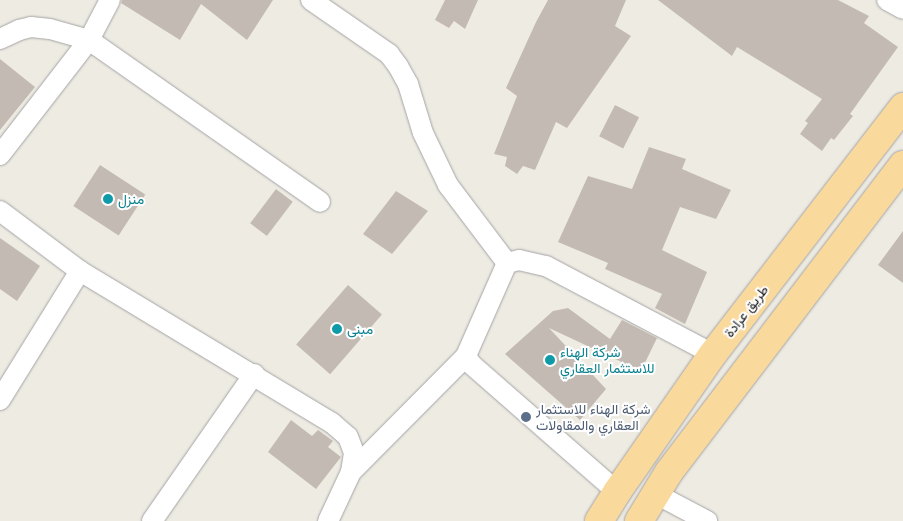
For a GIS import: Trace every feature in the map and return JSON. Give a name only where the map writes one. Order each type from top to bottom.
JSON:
[{"type":"main road","name":"طريق عرادة","points":[[599,521],[713,354],[903,107]]},
{"type":"main road","points":[[639,521],[669,472],[903,165]]},
{"type":"main road","points":[[844,185],[872,206]]},
{"type":"street","points":[[0,155],[89,40],[110,0]]},
{"type":"street","points":[[311,0],[389,54],[398,66],[408,84],[423,133],[448,186],[507,263]]},
{"type":"street","points":[[887,0],[903,9]]},
{"type":"street","points":[[0,39],[19,30],[31,27],[50,29],[89,40],[320,202]]},
{"type":"street","points":[[0,211],[80,271],[254,374],[332,423],[348,437],[354,452],[351,472],[328,521]]},
{"type":"street","points":[[507,263],[519,260],[546,266],[713,354]]},
{"type":"street","points":[[351,472],[466,356],[507,263]]},
{"type":"street","points":[[0,400],[80,271]]},
{"type":"street","points":[[466,356],[471,364],[617,492]]},
{"type":"street","points":[[152,521],[254,374]]},
{"type":"street","points":[[656,494],[707,521]]},
{"type":"building","points":[[122,0],[273,0],[247,40],[201,4],[180,40],[121,3]]},
{"type":"building","points":[[445,0],[478,0],[465,29],[454,21],[449,28],[435,20]]},
{"type":"building","points":[[548,0],[626,0],[615,26],[631,36],[567,128],[556,122],[535,170],[523,166],[517,174],[505,166],[507,157],[494,154],[517,96],[506,88]]},
{"type":"building","points":[[658,0],[838,0],[869,16],[864,23],[898,47],[850,114],[853,116],[834,140],[831,138],[822,151],[800,134],[808,123],[805,121],[822,99],[737,47],[732,56]]},
{"type":"building","points":[[0,59],[35,87],[0,130]]},
{"type":"building","points":[[615,105],[639,117],[623,148],[599,136]]},
{"type":"building","points":[[649,147],[686,159],[682,169],[731,190],[716,219],[680,207],[662,250],[707,272],[685,324],[655,308],[662,294],[605,269],[608,263],[558,242],[588,176],[632,189]]},
{"type":"building","name":"منزل","points":[[100,165],[145,194],[119,236],[73,206]]},
{"type":"building","points":[[276,189],[293,202],[267,236],[250,223]]},
{"type":"building","points":[[396,191],[428,211],[392,254],[363,234]]},
{"type":"building","points":[[903,231],[903,283],[878,265]]},
{"type":"building","points":[[0,238],[40,266],[17,301],[0,289]]},
{"type":"building","name":"مبنى","points":[[348,285],[382,315],[330,374],[296,345]]},
{"type":"building","name":"شركة الهناء للاستثمار العقاري","points":[[568,308],[610,339],[622,320],[657,338],[641,371],[549,328],[606,389],[580,420],[505,354],[553,311]]},
{"type":"building","points":[[291,420],[312,436],[318,430],[333,441],[328,447],[341,457],[316,489],[268,452]]},
{"type":"place","name":"منزل","points":[[108,199]]},
{"type":"place","name":"مبنى","points":[[337,329]]},
{"type":"place","name":"شركة الهناء للاستثمار العقاري","points":[[550,360]]},
{"type":"place","name":"شركة الهناء للاستثمار العقاري والمقاولات","points":[[526,417]]}]
